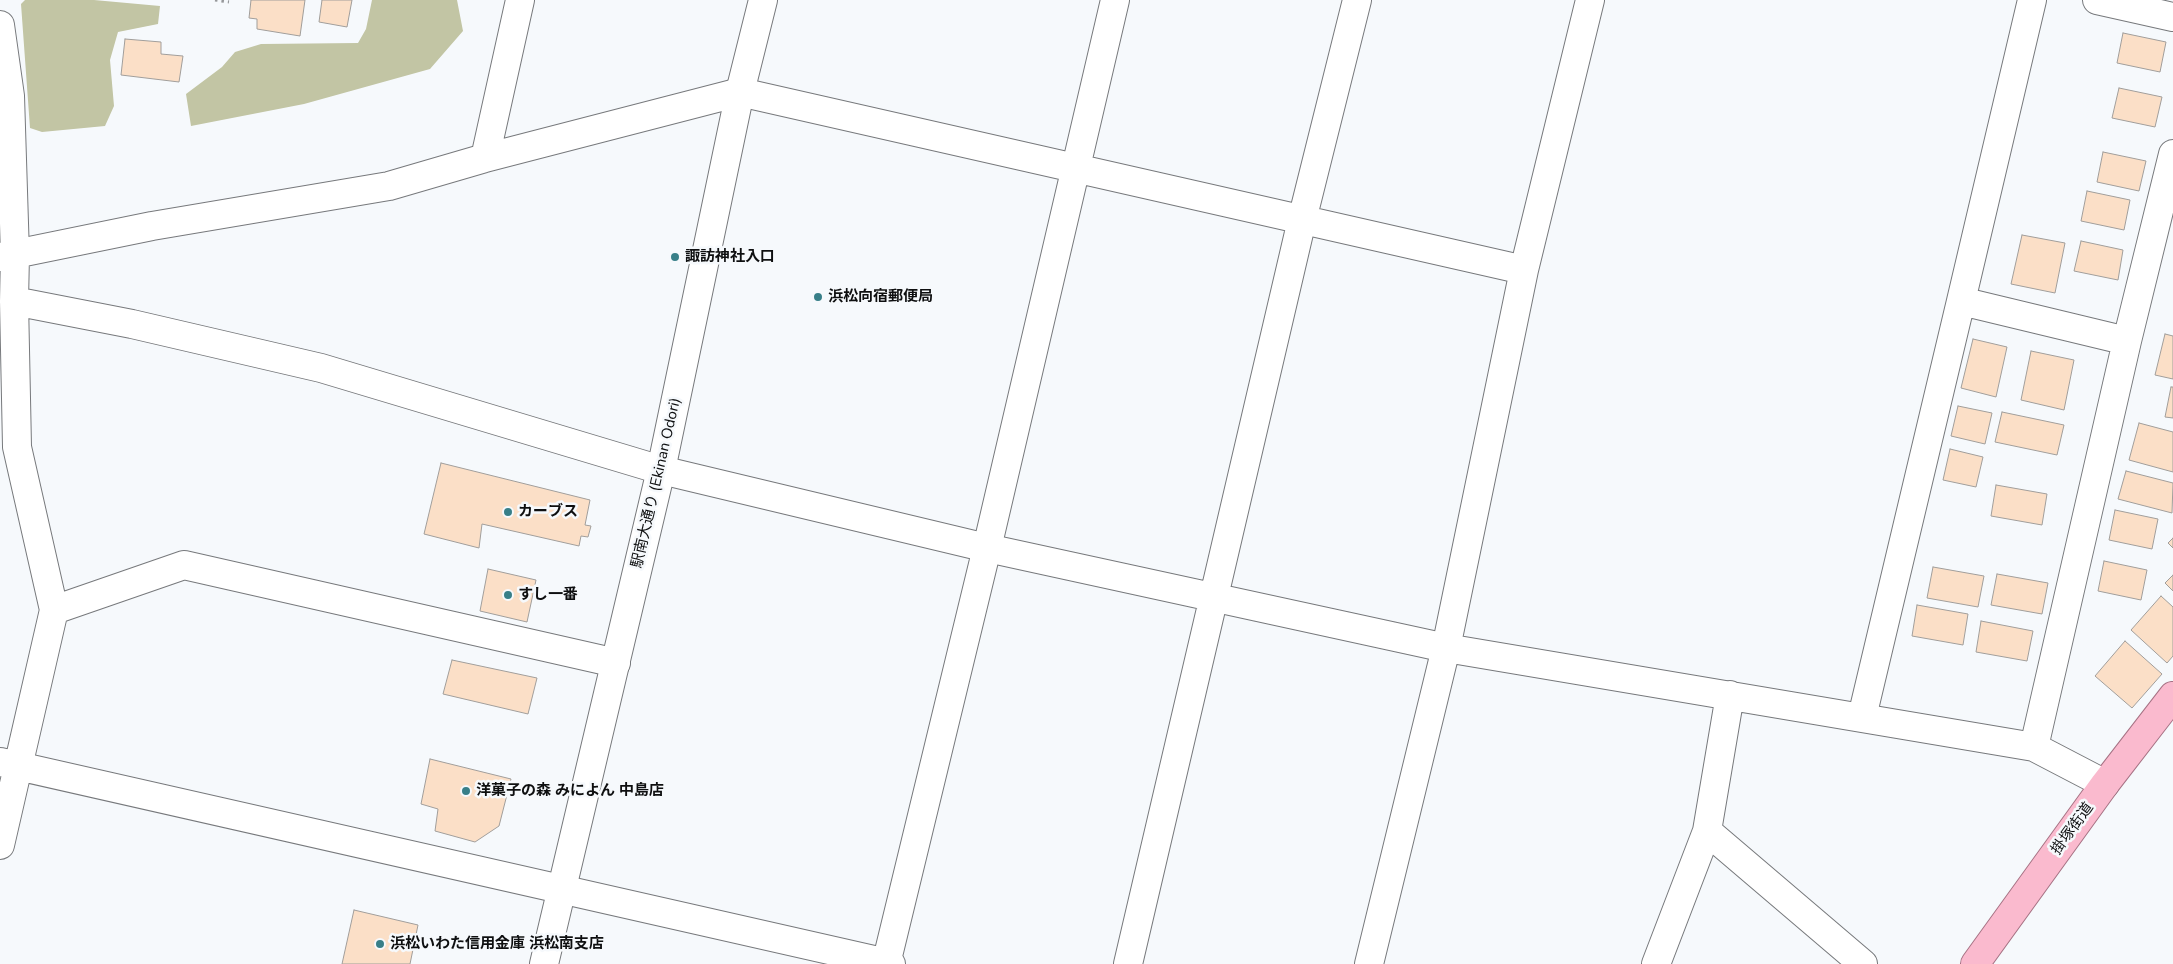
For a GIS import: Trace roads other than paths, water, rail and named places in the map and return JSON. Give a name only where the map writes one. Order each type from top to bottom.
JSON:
[{"type":"highway","name":"掛塚街道","points":[[1974,964],[2105,784],[2173,696]]},
{"type":"street","points":[[485,158],[520,0]]},
{"type":"street","name":"駅南大通り (Ekinan Odori)","points":[[544,964],[661,470],[740,92],[763,0]]},
{"type":"street","points":[[10,764],[888,964],[1115,0]]},
{"type":"street","points":[[1128,964],[1302,220],[1357,0]]},
{"type":"street","points":[[1369,964],[1446,648],[1524,270],[1590,0]]},
{"type":"street","points":[[1862,717],[2032,0]]},
{"type":"street","points":[[2097,0],[2173,17]]},
{"type":"street","points":[[0,25],[10,96],[7,256],[14,301],[17,447],[54,610],[10,764],[0,846]]},
{"type":"street","points":[[7,256],[152,226],[389,186],[485,158],[740,92],[1524,270]]},
{"type":"street","points":[[2034,747],[2127,341],[2173,154]]},
{"type":"street","points":[[14,301],[132,324],[321,368],[661,470],[987,548],[1215,596],[1446,648],[2034,747],[2105,784]]},
{"type":"street","points":[[1961,301],[2127,341]]},
{"type":"street","points":[[54,610],[184,565],[616,664]]},
{"type":"street","points":[[1656,964],[1707,831],[1730,695]]},
{"type":"street","points":[[1707,831],[1863,964]]},
{"type":"place","name":"諏訪神社入口","points":[[675,257]]},
{"type":"place","name":"浜松向宿郵便局","points":[[818,297]]},
{"type":"place","name":"カーブス","points":[[508,512]]},
{"type":"place","name":"すし一番","points":[[508,595]]},
{"type":"place","name":"洋菓子の森 みによん 中島店","points":[[466,791]]},
{"type":"place","name":"浜松いわた信用金庫 浜松南支店","points":[[380,944]]}]
